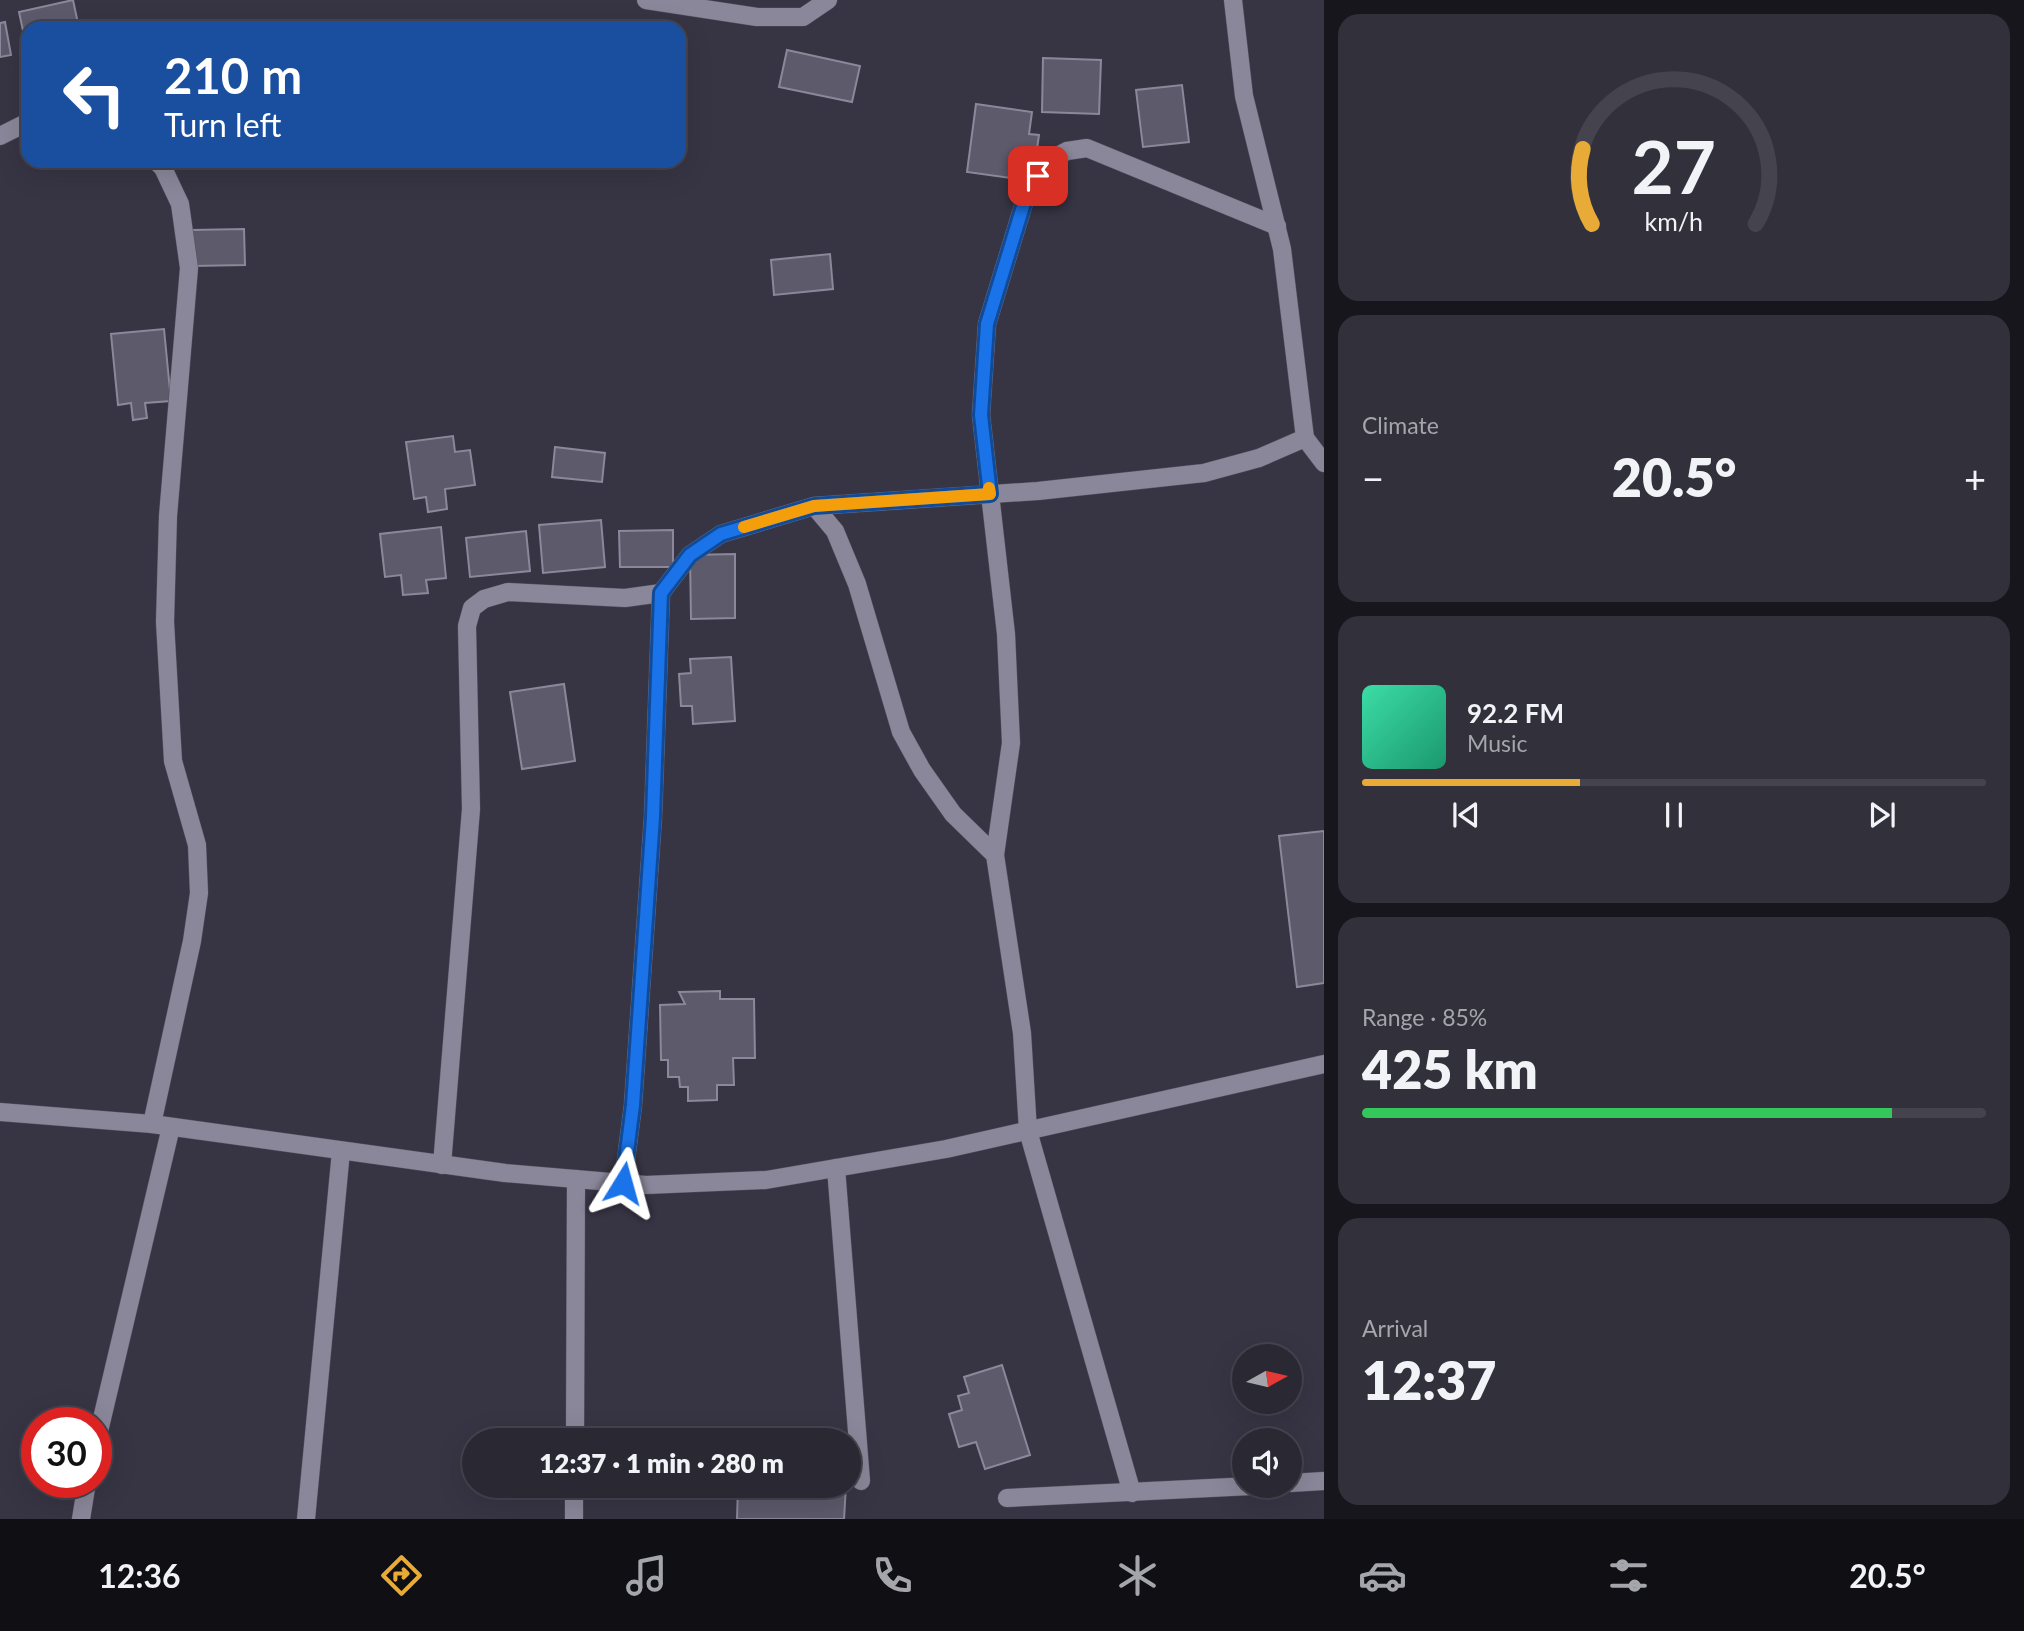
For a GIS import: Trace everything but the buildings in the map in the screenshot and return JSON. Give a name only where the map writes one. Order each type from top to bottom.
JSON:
[{"type":"street","points":[[646,0],[757,17],[803,16],[828,0]]},
{"type":"street","points":[[1233,0],[1244,96],[1277,226],[1292,313],[1305,438],[1324,463]]},
{"type":"street","points":[[0,136],[21,126]]},
{"type":"street","points":[[1132,1493],[1028,1131],[1022,1033],[995,855],[1011,743],[1006,634],[981,415],[987,324],[1028,190],[1048,162],[1066,151],[1087,148],[1277,226]]},
{"type":"street","points":[[152,1124],[192,940],[199,893],[197,845],[173,761],[165,622],[168,516],[189,268],[180,204],[163,168]]},
{"type":"street","points":[[623,1183],[633,1105],[653,817],[661,593],[690,555],[721,534],[814,506],[990,494],[1204,473],[1259,458],[1305,438]]},
{"type":"street","points":[[814,506],[835,531],[857,584],[901,732],[922,770],[953,814],[995,855]]},
{"type":"street","points":[[442,1165],[471,809],[467,626],[472,608],[484,599],[508,593],[625,598],[661,593]]},
{"type":"street","points":[[0,1112],[152,1124],[442,1165],[646,1185],[766,1180],[836,1168],[1028,1131],[1324,1064]]},
{"type":"street","points":[[105,1407],[171,1127]]},
{"type":"street","points":[[306,1519],[341,1151]]},
{"type":"street","points":[[836,1168],[857,1428]]},
{"type":"street","points":[[575,1428],[576,1179]]},
{"type":"street","points":[[1302,1482],[1324,1481]]},
{"type":"street","points":[[1007,1497],[1232,1487]]},
{"type":"street","points":[[81,1519],[84,1498]]},
{"type":"street","points":[[574,1498],[574,1519]]},
{"type":"slow traffic","points":[[744,527],[814,506],[898,503],[990,494],[989,488]]},
{"type":"route","points":[[623,1183],[633,1105],[653,817],[661,593],[690,555],[721,534],[814,506],[898,503],[990,494],[981,415],[987,324],[1028,190],[1038,176]]}]
